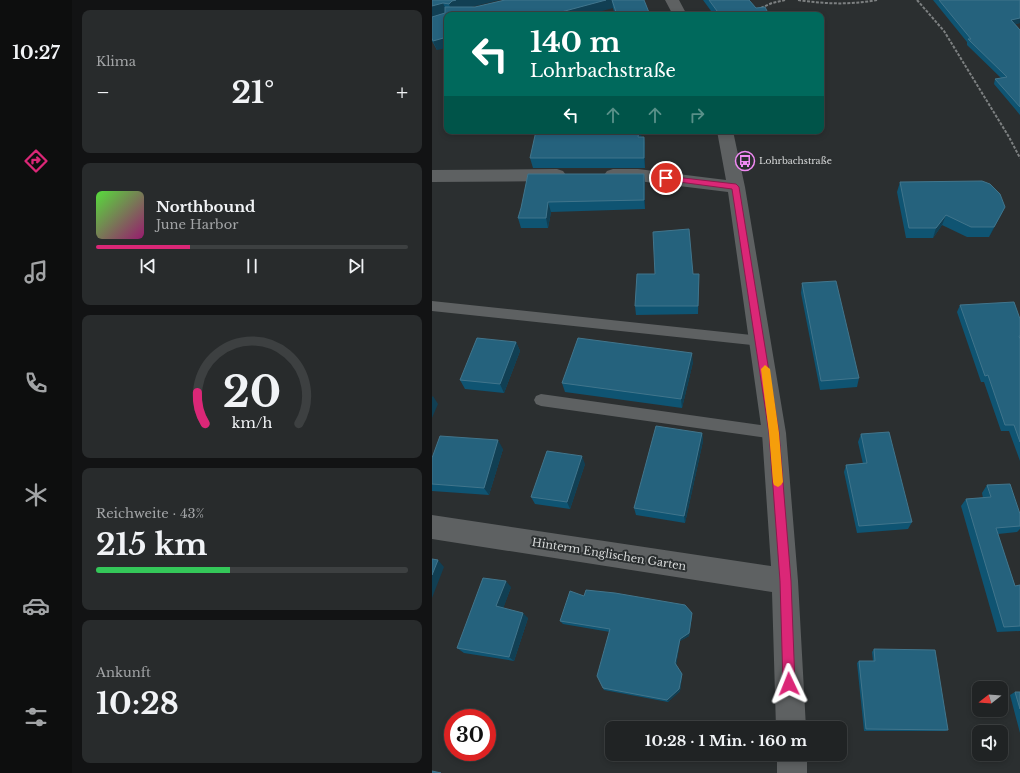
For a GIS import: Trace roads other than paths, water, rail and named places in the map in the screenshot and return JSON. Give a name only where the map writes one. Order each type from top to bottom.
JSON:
[{"type":"street","points":[[672,0],[680,10]]},
{"type":"street","points":[[726,134],[736,187],[774,433],[786,581],[791,721]]},
{"type":"street","points":[[432,176],[574,175]]},
{"type":"street","points":[[598,175],[638,175],[736,187]]},
{"type":"street","name":"Hinterm Englischen Garten","points":[[432,527],[786,581]]},
{"type":"street","points":[[792,761],[792,773]]},
{"type":"lane","points":[[432,306],[760,341]]},
{"type":"lane","points":[[541,400],[774,433]]},
{"type":"place","name":"Lohrbachstraße","points":[[745,161]]}]
